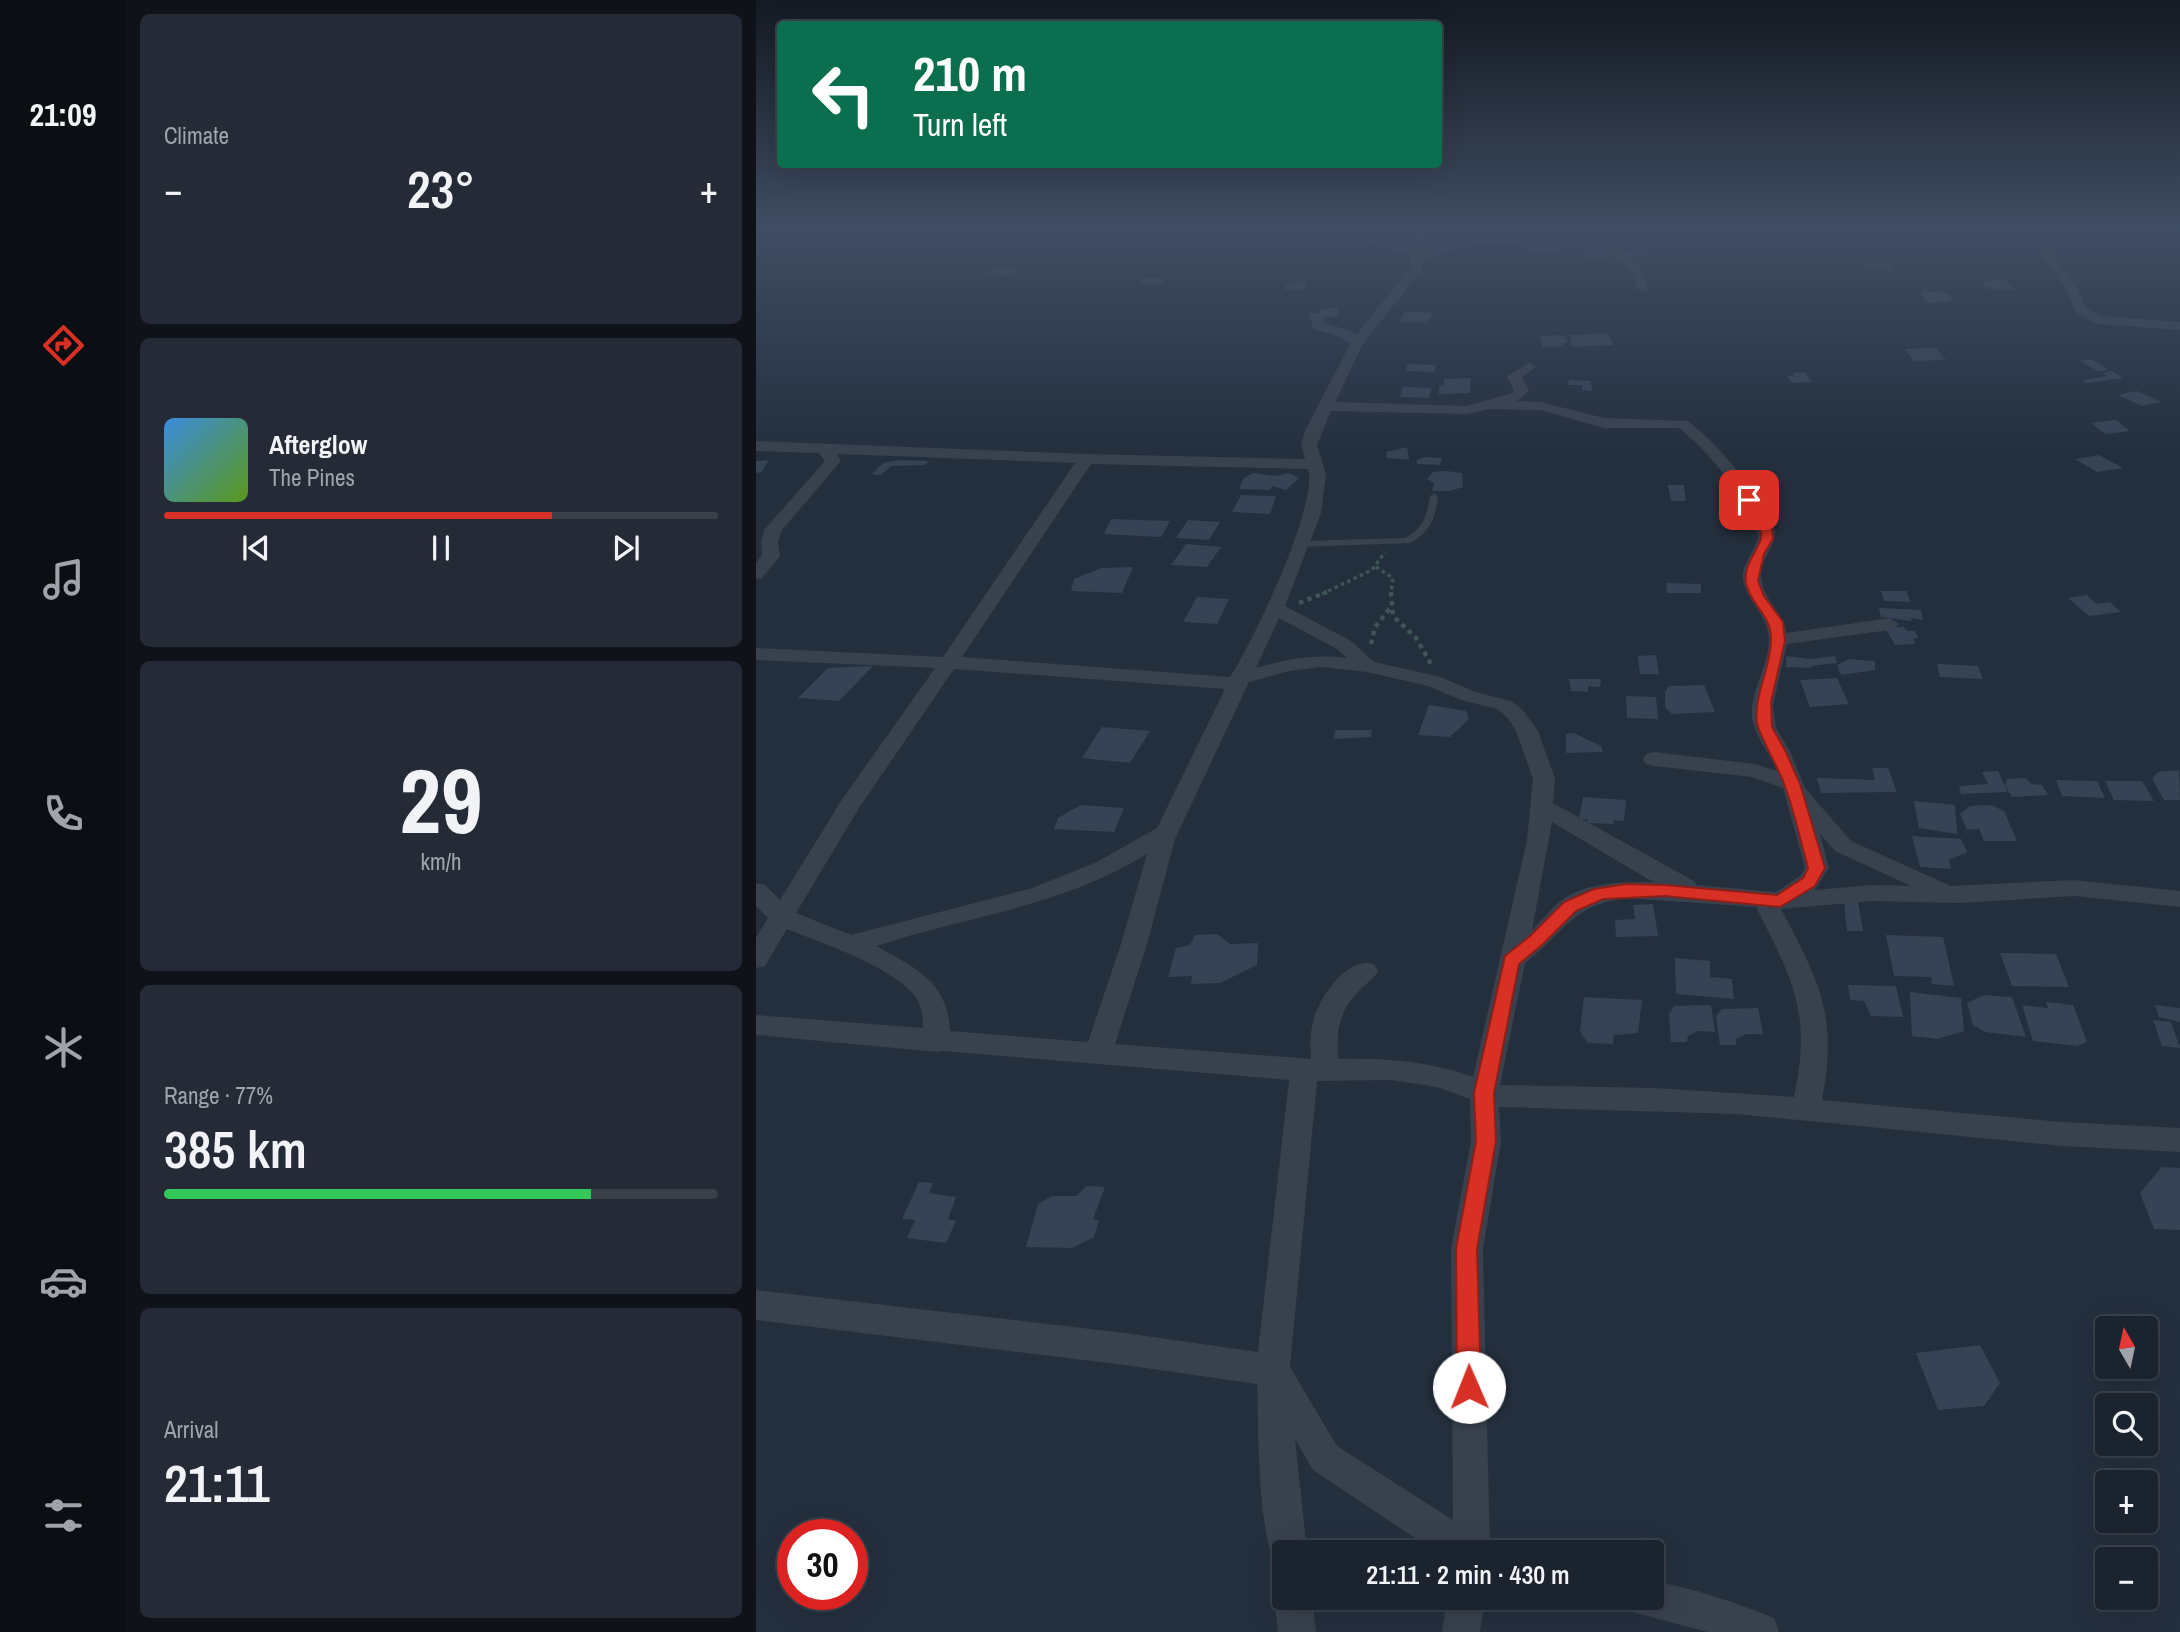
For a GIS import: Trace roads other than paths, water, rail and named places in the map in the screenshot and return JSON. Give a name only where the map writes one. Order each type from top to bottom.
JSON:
[{"type":"street","points":[[1098,1054],[1167,832],[1239,681],[1279,610],[1317,491],[1318,474],[1309,445],[1325,406],[1357,344],[1392,301]]},
{"type":"street","points":[[2078,301],[2086,315],[2106,321],[2180,326]]},
{"type":"street","points":[[1315,316],[1319,326],[1346,334],[1357,344]]},
{"type":"street","points":[[1492,405],[1522,391],[1514,376],[1529,367]]},
{"type":"street","points":[[1325,406],[1455,411],[1492,405],[1539,406],[1604,424],[1674,422],[1692,430],[1749,500],[1766,529],[1767,539],[1758,554],[1752,581],[1758,597],[1776,622],[1778,639],[1763,702],[1765,727],[1793,786],[1817,868],[1809,882],[1772,901]]},
{"type":"street","points":[[756,446],[1086,459],[1315,464]]},
{"type":"street","points":[[756,574],[771,556],[770,538],[778,524],[826,475],[833,461],[822,448]]},
{"type":"street","points":[[756,959],[849,806],[1048,521],[1065,488],[1086,459]]},
{"type":"street","points":[[1279,610],[1344,645],[1365,665]]},
{"type":"street","points":[[1778,639],[1889,624]]},
{"type":"street","points":[[756,654],[949,662],[1239,681],[1308,662],[1365,665],[1448,686],[1468,696],[1504,705],[1516,714],[1527,731],[1544,779],[1539,841],[1484,1093],[1486,1141],[1466,1249],[1471,1540]]},
{"type":"street","points":[[1654,758],[1755,771],[1793,786],[1843,846],[1916,877],[1946,895]]},
{"type":"street","points":[[1542,806],[1656,873],[1706,896]]},
{"type":"street","points":[[849,945],[1067,885],[1167,832]]},
{"type":"street","points":[[1511,961],[1536,941],[1570,906],[1600,893],[1626,890],[1772,901],[1872,892],[1946,895],[2074,888],[2178,899]]},
{"type":"street","points":[[756,891],[782,917],[849,945],[902,972],[927,992],[936,1015],[937,1042]]},
{"type":"street","points":[[1772,901],[1812,1004],[1816,1034],[1815,1058],[1806,1109]]},
{"type":"street","points":[[1286,1540],[1273,1370],[1314,1070],[1325,1019],[1335,998],[1365,971]]},
{"type":"street","points":[[756,1025],[937,1042],[1314,1070],[1391,1069],[1427,1074],[1484,1093],[1535,1100],[1655,1099],[1806,1109],[2062,1134],[2180,1140]]},
{"type":"street","points":[[756,1304],[1273,1370]]},
{"type":"street","points":[[1273,1370],[1325,1458],[1452,1540]]},
{"type":"street","points":[[1664,1602],[1689,1606],[1760,1632]]},
{"type":"street","points":[[1294,1610],[1297,1632]]},
{"type":"street","points":[[1461,1632],[1464,1610]]},
{"type":"lane","points":[[1300,544],[1407,541],[1422,534],[1434,496]]}]
